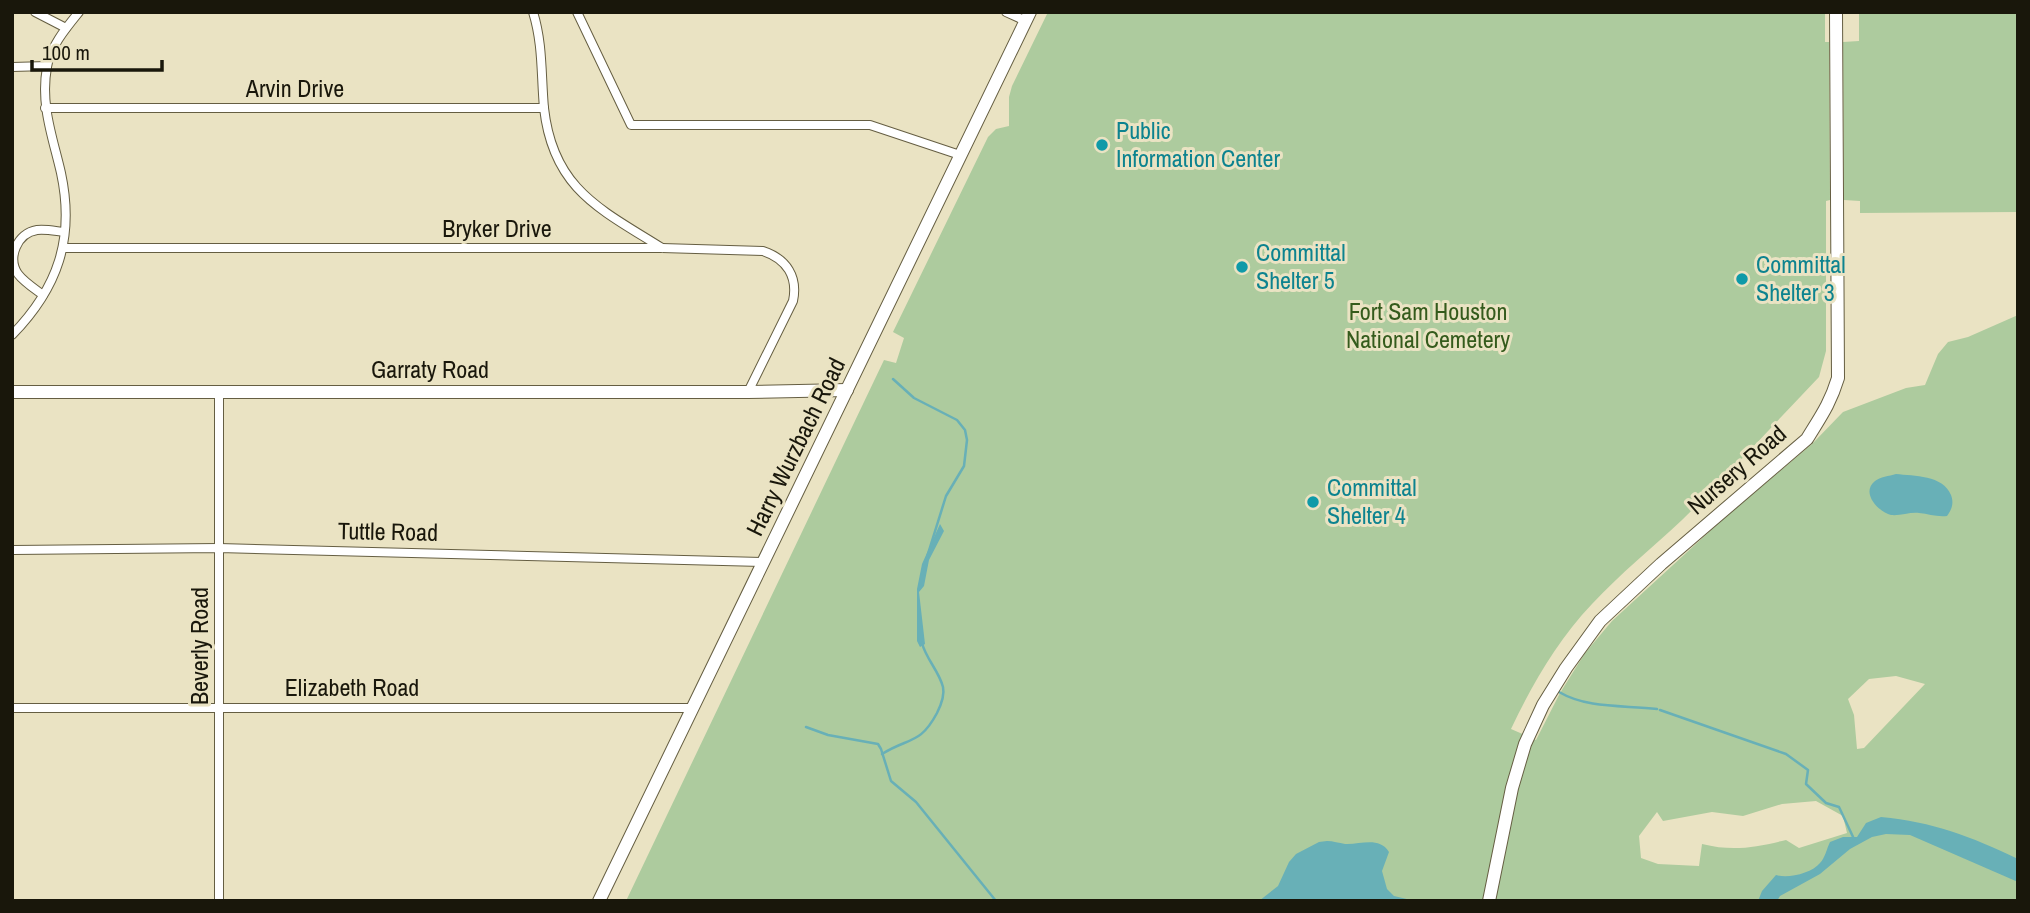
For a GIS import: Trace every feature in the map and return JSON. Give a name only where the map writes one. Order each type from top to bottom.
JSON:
[{"type":"street","points":[[35,12],[66,28]]},
{"type":"street","points":[[12,335],[43,296],[58,270],[63,248],[64,195],[45,108],[47,66],[55,46],[79,12]]},
{"type":"street","points":[[533,12],[538,27],[543,66],[544,108],[553,152],[569,181],[588,200],[662,248]]},
{"type":"street","points":[[577,12],[631,125],[870,125],[960,155]]},
{"type":"street","points":[[1006,12],[1028,16]]},
{"type":"street","name":"Nursery Road","points":[[1489,901],[1512,788],[1525,744],[1566,668],[1600,621],[1661,564],[1807,439],[1820,422],[1830,400],[1838,378],[1836,12]]},
{"type":"street","name":"Harry Wurzbach Road","points":[[599,901],[1028,16]]},
{"type":"street","points":[[12,67],[47,66]]},
{"type":"street","name":"Arvin Drive","points":[[45,108],[544,108]]},
{"type":"street","points":[[43,296],[17,272],[13,256],[23,238],[32,232],[65,232]]},
{"type":"street","name":"Bryker Drive","points":[[63,248],[662,248],[763,251],[775,255],[787,265],[796,291],[748,392]]},
{"type":"street","name":"Garraty Road","points":[[12,392],[162,394],[219,391],[847,390]]},
{"type":"street","name":"Beverly Road","points":[[219,391],[219,901]]},
{"type":"street","name":"Tuttle Road","points":[[12,550],[219,548],[762,562]]},
{"type":"street","name":"Elizabeth Road","points":[[12,708],[692,708]]},
{"type":"green space","name":"Fort Sam Houston National Cemetery","points":[[1048,12],[1825,12],[1825,42],[1829,42],[1830,200],[1826,201],[1826,351],[1819,377],[1699,503],[1579,618],[1547,663],[1511,729],[1536,740],[1560,693],[1585,653],[1612,621],[1722,520],[1812,444],[1843,412],[1906,388],[1925,385],[1938,354],[1948,342],[1968,337],[2018,315],[2018,901],[626,901],[884,360],[896,363],[904,338],[893,332],[988,137],[996,129],[1009,126],[1009,97]],"holes":[[[1896,676],[1925,684],[1864,748],[1857,749],[1854,715],[1848,699],[1869,679]],[[1816,801],[1843,816],[1847,833],[1799,848],[1786,840],[1745,848],[1702,844],[1699,866],[1658,864],[1641,858],[1639,836],[1657,812],[1663,821],[1712,812],[1743,816],[1782,804]]]},
{"type":"green space","points":[[1859,12],[2018,12],[2018,212],[1860,213],[1860,201],[1844,200],[1843,42],[1859,41]]},
{"type":"water","points":[[1896,474],[1935,480],[1947,488],[1952,498],[1952,506],[1947,516],[1916,513],[1891,515],[1881,510],[1870,496],[1871,486],[1879,478]]},
{"type":"water","points":[[940,524],[944,531],[929,560],[924,586],[919,592],[925,644],[920,647],[917,641],[917,589],[922,564]]},
{"type":"water","points":[[1881,817],[1918,822],[1951,831],[2018,859],[2018,882],[1910,835],[1886,834],[1872,837],[1850,849],[1820,874],[1780,896],[1777,901],[1758,901],[1762,891],[1776,875],[1793,876],[1811,870],[1822,861],[1830,842],[1843,837],[1857,837],[1866,823]]},
{"type":"water","points":[[1319,842],[1345,844],[1369,842],[1385,847],[1389,852],[1382,871],[1387,889],[1394,896],[1415,901],[1259,901],[1278,886],[1289,862],[1296,854]]},
{"type":"waterway","points":[[893,379],[914,398],[957,420],[965,430],[967,440],[964,466],[946,496],[927,557]]},
{"type":"waterway","points":[[882,754],[925,731],[941,704],[943,687],[922,643]]},
{"type":"waterway","points":[[1559,692],[1594,704],[1657,709]]},
{"type":"waterway","points":[[1660,710],[1786,754],[1808,770],[1806,784],[1826,803],[1839,807],[1854,839]]},
{"type":"waterway","points":[[806,727],[828,735],[878,744],[891,781],[916,802],[996,901]]},
{"type":"place","name":"Public Information Center","points":[[1102,145]]},
{"type":"place","name":"Committal Shelter 5","points":[[1242,267]]},
{"type":"place","name":"Committal Shelter 3","points":[[1742,279]]},
{"type":"place","name":"Committal Shelter 4","points":[[1313,502]]}]
